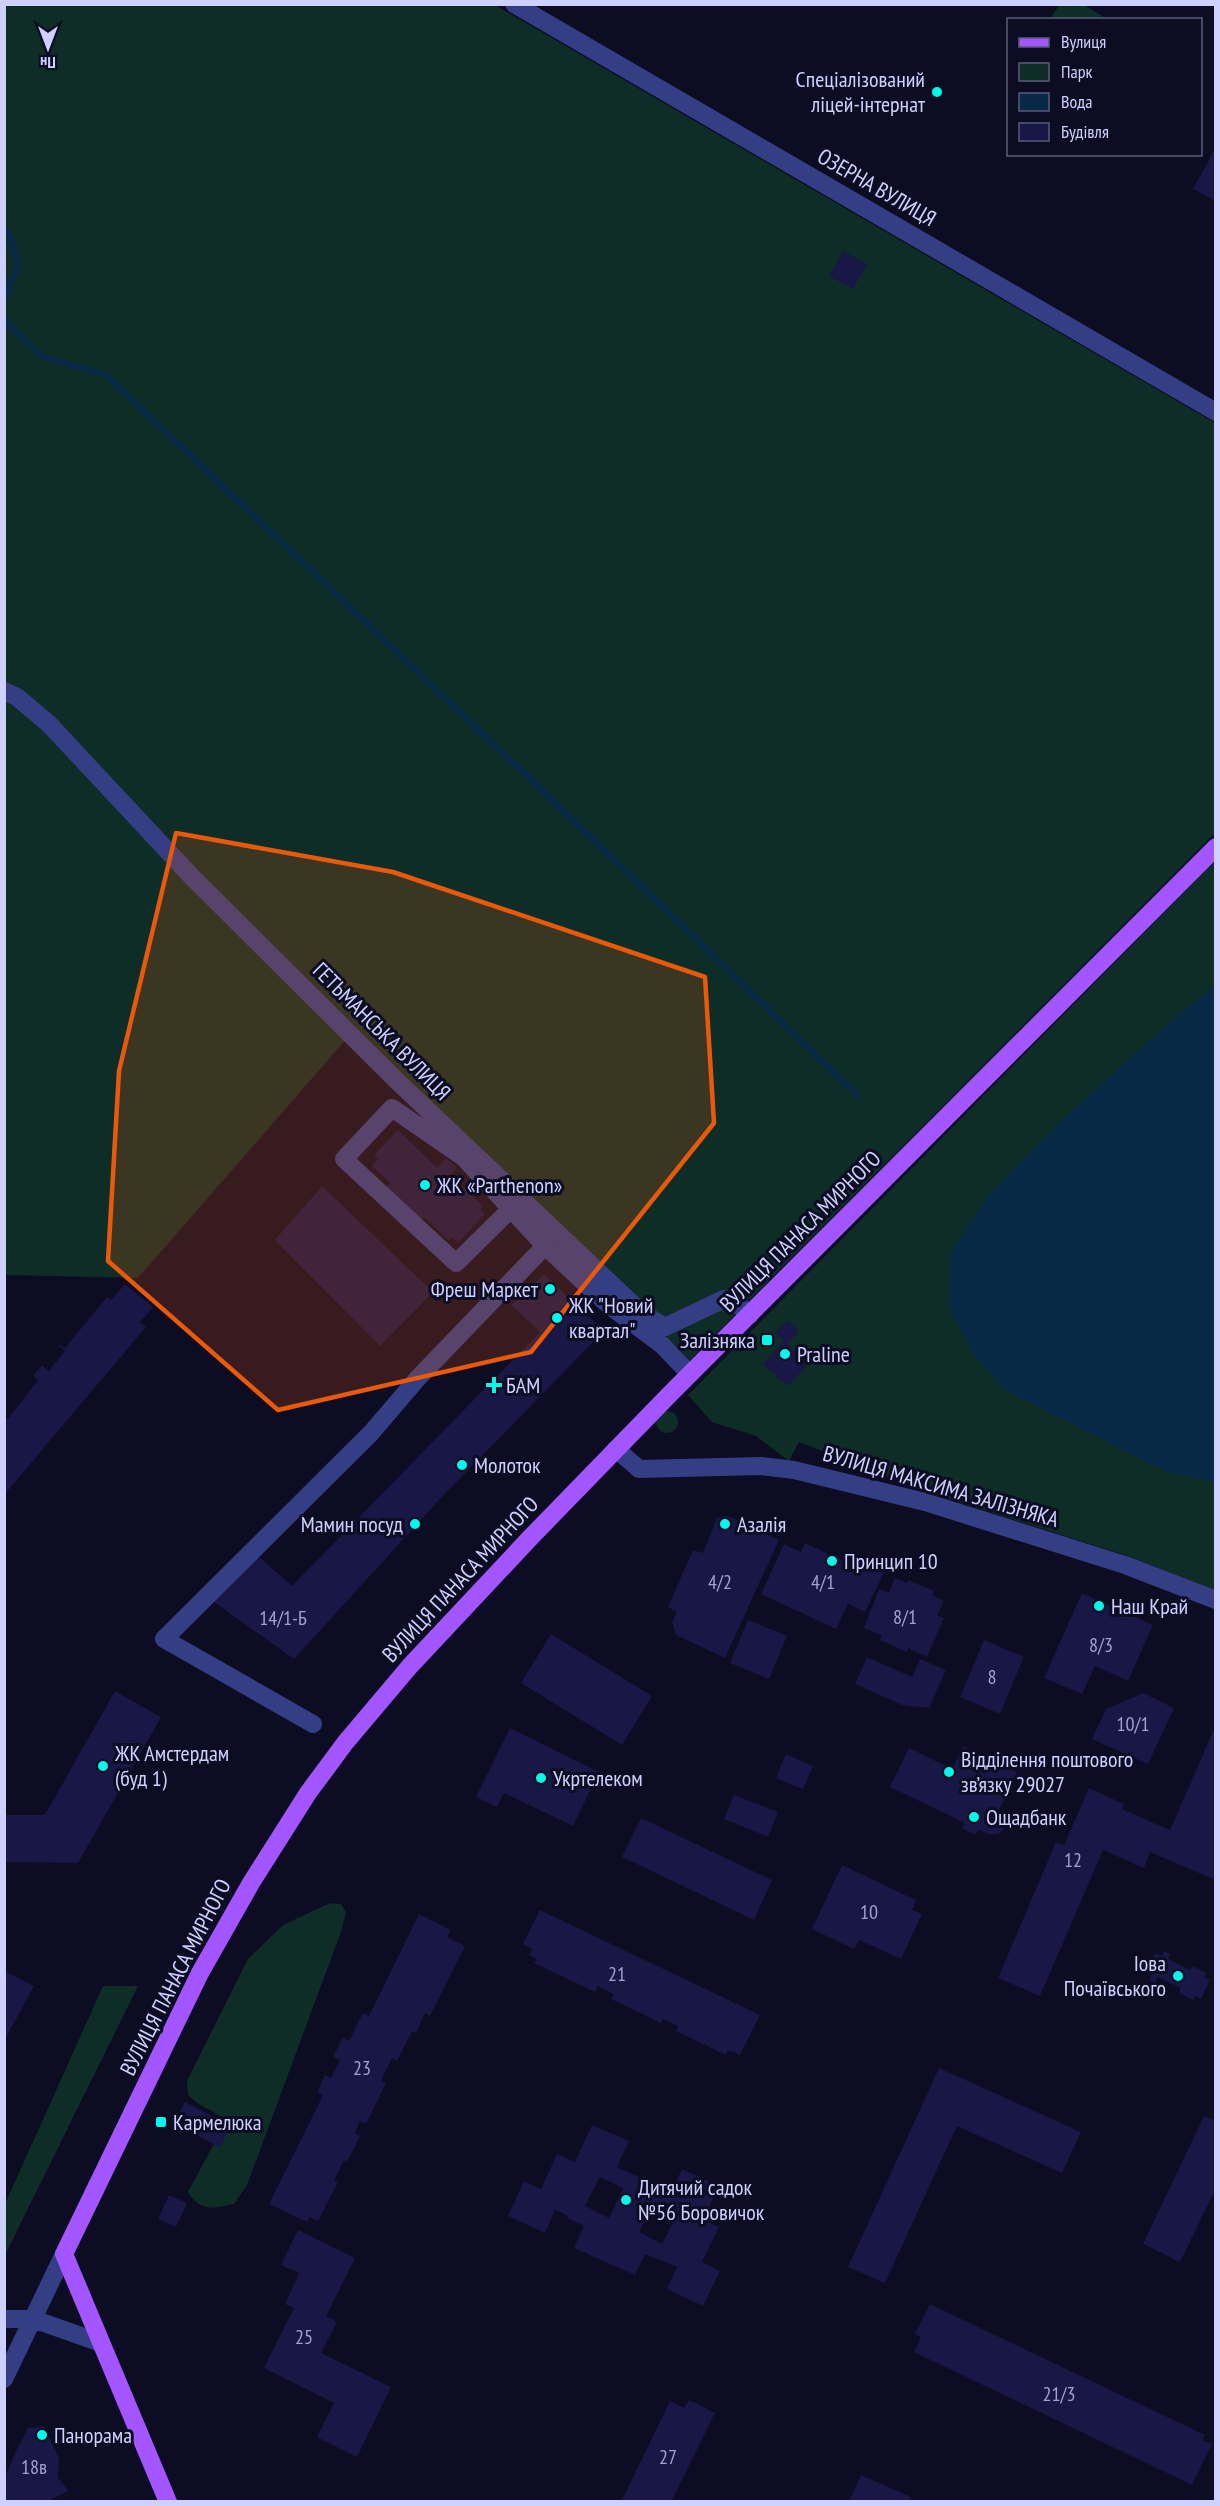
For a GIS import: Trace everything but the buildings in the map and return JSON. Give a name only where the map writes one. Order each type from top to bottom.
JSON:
[{"type":"main road","name":"ВУЛИЦЯ ПАНАСА МИРНОГО","points":[[64,2254],[214,1947],[272,1847],[345,1743],[410,1666],[616,1449],[1215,847]]},
{"type":"main road","points":[[64,2254],[168,2502]]},
{"type":"street","name":"ОЗЕРНА ВУЛИЦЯ","points":[[514,4],[1215,412]]},
{"type":"street","name":"ГЕТЬМАНСЬКА ВУЛИЦЯ","points":[[4,691],[17,697],[49,724],[192,876],[397,1081],[642,1313],[665,1327],[724,1299],[734,1301],[750,1315]]},
{"type":"street","points":[[510,1210],[456,1263],[344,1159],[392,1108],[463,1157],[545,1246],[606,1303],[662,1345],[690,1374]]},
{"type":"street","points":[[313,1724],[164,1639],[371,1432],[418,1378],[545,1246]]},
{"type":"street","name":"ВУЛИЦЯ МАКСИМА ЗАЛІЗНЯКА","points":[[616,1449],[639,1469],[761,1466],[794,1470],[925,1502],[1125,1565],[1215,1600]]},
{"type":"street","points":[[4,2379],[64,2254]]},
{"type":"street","points":[[4,2319],[33,2319],[101,2343]]},
{"type":"highlighted area","points":[[176,833],[393,872],[705,977],[714,1123],[531,1352],[278,1410],[108,1261],[119,1071]]},
{"type":"green space","points":[[1060,4],[1084,5],[1105,18],[1051,18]]},
{"type":"green space","points":[[4,5],[495,5],[1215,423],[1215,833],[690,1360],[356,1028],[138,1278],[5,1275]]},
{"type":"green space","points":[[1215,861],[1215,1590],[1128,1556],[927,1492],[799,1442],[789,1461],[756,1436],[712,1422],[688,1395]]},
{"type":"green space","points":[[667,1411],[675,1414],[678,1422],[675,1430],[667,1433],[659,1430],[656,1422],[659,1414]]},
{"type":"green space","points":[[330,1903],[341,1904],[346,1912],[341,1932],[247,2185],[234,2204],[203,2206],[188,2192],[224,2125],[222,2117],[197,2103],[188,2095],[187,2081],[248,1959],[283,1925]]},
{"type":"green space","points":[[103,1986],[138,1986],[5,2255],[5,2204]]},
{"type":"water","points":[[1215,986],[1215,1482],[1164,1471],[1005,1390],[974,1355],[949,1307],[950,1254],[988,1196],[1063,1119],[1178,1015]]},
{"type":"waterway","points":[[4,231],[9,233],[18,266],[4,300]]},
{"type":"waterway","points":[[4,319],[41,356],[106,375],[542,790],[858,1096]]},
{"type":"place","name":"Спеціалізований ліцей-інтернат","points":[[937,92]]},
{"type":"place","name":"ЖК «Parthenon»","points":[[425,1185]]},
{"type":"place","name":"Фреш Маркет","points":[[550,1289]]},
{"type":"place","name":"ЖК \"Новий квартал\"","points":[[557,1318]]},
{"type":"place","name":"Залізняка","points":[[767,1340]]},
{"type":"place","name":"Praline","points":[[785,1354]]},
{"type":"place","name":"БАМ","points":[[494,1385]]},
{"type":"place","name":"Молоток","points":[[462,1465]]},
{"type":"place","name":"Мамин посуд","points":[[415,1524]]},
{"type":"place","name":"Азалія","points":[[725,1524]]},
{"type":"place","name":"Принцип 10","points":[[832,1561]]},
{"type":"place","name":"Наш Край","points":[[1099,1606]]},
{"type":"place","name":"ЖК Амстердам (буд 1)","points":[[103,1766]]},
{"type":"place","name":"Відділення поштового зв’язку 29027","points":[[949,1772]]},
{"type":"place","name":"Укртелеком","points":[[541,1778]]},
{"type":"place","name":"Ощадбанк","points":[[974,1817]]},
{"type":"place","name":"Іова Почаївського","points":[[1178,1976]]},
{"type":"place","name":"Кармелюка","points":[[161,2122]]},
{"type":"place","name":"Дитячий садок №56 Боровичок","points":[[626,2200]]},
{"type":"place","name":"Панорама","points":[[42,2435]]}]
